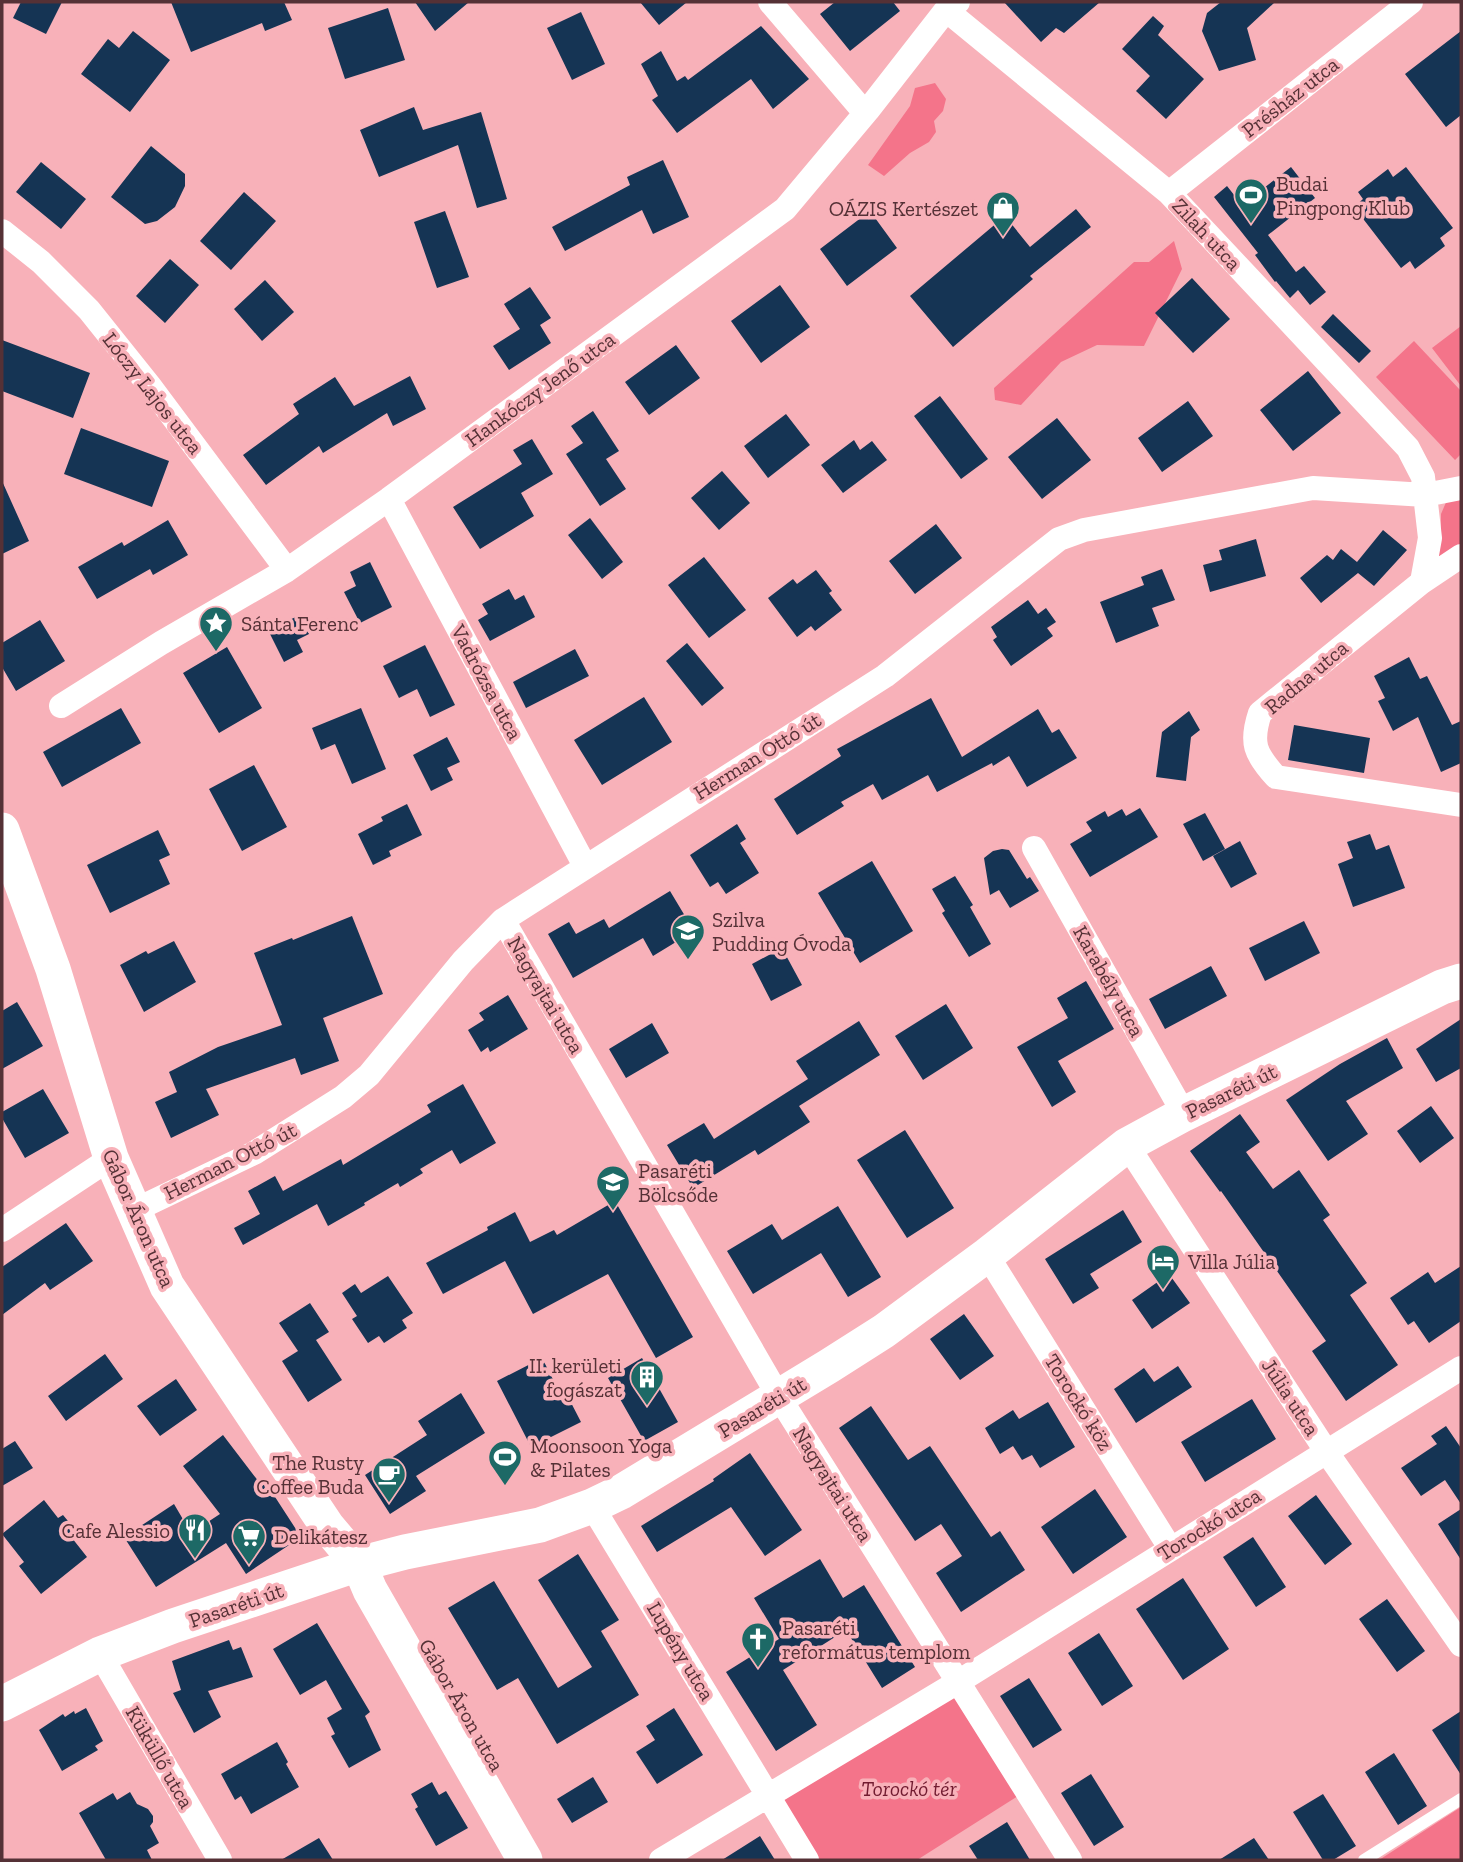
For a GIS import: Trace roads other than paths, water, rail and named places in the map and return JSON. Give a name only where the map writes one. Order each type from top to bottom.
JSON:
[{"type":"street","points":[[770,2],[865,113]]},
{"type":"street","name":"Présház utca","points":[[1169,193],[1411,2]]},
{"type":"street","name":"Hankóczy Jenő utca","points":[[61,706],[160,643],[288,570],[785,209],[952,6]]},
{"type":"street","name":"Zilah utca","points":[[952,6],[1169,193],[1408,447],[1423,477],[1425,495]]},
{"type":"street","name":"Lóczy Lajos utca","points":[[2,231],[41,262],[89,310],[149,384],[288,570]]},
{"type":"street","name":"Herman Ottó út","points":[[146,1205],[254,1153],[343,1097],[369,1075],[463,961],[503,920],[885,676],[1059,539],[1084,530],[1313,488],[1425,495],[1461,488]]},
{"type":"street","points":[[1422,582],[1430,538],[1425,495]]},
{"type":"street","name":"Vadrózsa utca","points":[[389,499],[585,866]]},
{"type":"street","name":"Radna utca","points":[[1461,556],[1422,582],[1260,713],[1255,728],[1254,745],[1261,761],[1276,776],[1461,804]]},
{"type":"street","name":"Gábor Áron utca","points":[[2,830],[53,968],[111,1158],[146,1205],[167,1286],[327,1526],[359,1564],[379,1573],[392,1584],[460,1725],[496,1788],[551,1860]]},
{"type":"street","name":"Karabély utca","points":[[1034,848],[1184,1114]]},
{"type":"street","name":"Nagyajtai utca","points":[[503,920],[779,1397],[1070,1860]]},
{"type":"street","name":"Pasaréti út","points":[[2,1704],[100,1654],[173,1626],[359,1564],[540,1525],[621,1492],[884,1331],[988,1255],[1127,1145],[1184,1114],[1442,987],[1461,981]]},
{"type":"street","name":"Júlia utca","points":[[1127,1145],[1326,1451],[1461,1645]]},
{"type":"street","points":[[2,1230],[111,1158]]},
{"type":"street","name":"Torockó köz","points":[[988,1255],[1170,1548]]},
{"type":"street","name":"Torockó utca","points":[[958,1682],[1461,1368]]},
{"type":"street","name":"Lupény utca","points":[[592,1506],[770,1797]]},
{"type":"street","name":"Küküllő utca","points":[[100,1654],[220,1860]]},
{"type":"street","points":[[661,1860],[958,1682]]},
{"type":"street","name":"Gábor Áron utca","points":[[496,1788],[525,1860]]},
{"type":"street","points":[[770,1797],[807,1860]]},
{"type":"lane","points":[[1364,1860],[1461,1799]]},
{"type":"place","name":"Budai Pingpong Klub","points":[[1251,225]]},
{"type":"place","name":"OÁZIS Kertészet","points":[[1003,238]]},
{"type":"place","name":"Sánta Ferenc","points":[[216,653]]},
{"type":"place","name":"Szilva Pudding Óvoda","points":[[688,961]]},
{"type":"place","name":"Pasaréti Bölcsőde","points":[[613,1212]]},
{"type":"place","name":"Villa Júlia","points":[[1163,1291]]},
{"type":"place","name":"II. kerületi fogászat","points":[[647,1407]]},
{"type":"place","name":"Moonsoon Yoga & Pilates","points":[[505,1487]]},
{"type":"place","name":"The Rusty Coffee Buda","points":[[389,1504]]},
{"type":"place","name":"Cafe Alessio","points":[[195,1560]]},
{"type":"place","name":"Delikátesz","points":[[249,1566]]},
{"type":"place","name":"Pasaréti református templom","points":[[758,1669]]},
{"type":"park label","name":"Torockó tér","points":[[909,1788]]}]
